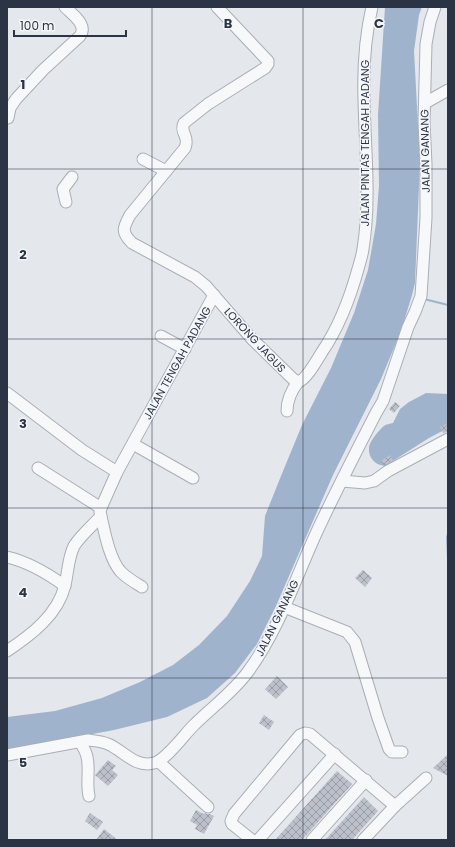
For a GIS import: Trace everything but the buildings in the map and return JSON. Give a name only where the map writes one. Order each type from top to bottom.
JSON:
[{"type":"street","points":[[8,118],[10,108],[16,99],[83,32],[81,24],[65,7]]},
{"type":"street","name":"JALAN TENGAH PADANG","points":[[7,651],[35,630],[50,616],[57,605],[65,586],[73,548],[101,512],[118,472],[214,296],[206,286],[195,277],[132,242],[127,238],[124,230],[125,224],[130,215],[185,148],[187,140],[182,127],[184,123],[208,104],[265,68],[268,64],[268,61],[217,7]]},
{"type":"street","name":"JALAN PINTAS TENGAH PADANG","points":[[287,411],[289,396],[298,382],[300,382],[312,368],[332,336],[349,298],[363,250],[367,208],[364,64],[372,7]]},
{"type":"street","name":"JALAN GANANG","points":[[159,762],[194,726],[235,688],[258,657],[284,607],[314,537],[383,401],[408,327],[420,299],[426,218],[424,122],[426,44],[430,22],[435,7]]},
{"type":"street","points":[[425,103],[448,90]]},
{"type":"street","points":[[143,159],[166,171]]},
{"type":"street","points":[[66,202],[64,187],[72,177]]},
{"type":"street","name":"LORONG JAGUS","points":[[214,296],[252,339],[293,379],[298,382]]},
{"type":"street","points":[[162,336],[185,349]]},
{"type":"street","points":[[7,393],[82,450],[118,472]]},
{"type":"street","points":[[342,480],[365,483],[374,481],[388,471],[448,440]]},
{"type":"street","points":[[133,444],[193,478]]},
{"type":"street","points":[[38,468],[101,512],[108,544],[116,564],[120,571],[142,587]]},
{"type":"street","points":[[7,557],[36,568],[65,586]]},
{"type":"street","points":[[284,607],[347,632],[355,642],[389,750],[392,752],[402,752]]},
{"type":"street","points":[[252,840],[232,824],[232,818],[300,735],[305,733],[310,734],[335,754],[395,806]]},
{"type":"street","points":[[7,755],[88,740],[96,741],[107,744],[127,757],[140,763],[147,764],[159,762],[208,807]]},
{"type":"street","points":[[80,742],[87,757],[87,785],[89,796]]},
{"type":"street","points":[[258,840],[335,754]]},
{"type":"street","points":[[363,840],[395,806],[426,778]]},
{"type":"street","points":[[312,840],[366,780]]},
{"type":"water","points":[[385,7],[422,7],[419,15],[414,51],[420,162],[415,283],[401,331],[381,379],[333,475],[276,606],[257,644],[235,673],[207,698],[167,717],[114,730],[7,750],[7,717],[55,711],[102,698],[140,682],[173,665],[199,645],[227,616],[250,581],[262,556],[265,516],[302,425],[331,368],[354,313],[368,270],[376,224],[379,186],[378,115]]},
{"type":"water","points":[[426,393],[448,394],[448,428],[429,438],[385,466],[375,462],[371,458],[369,447],[375,436],[385,425],[393,423],[400,409],[409,402]]},
{"type":"waterway","points":[[424,299],[448,305]]},
{"type":"waterway","points":[[448,534],[448,559]]}]
